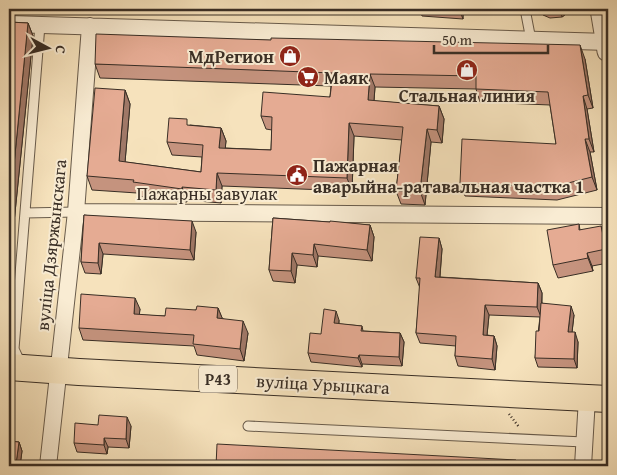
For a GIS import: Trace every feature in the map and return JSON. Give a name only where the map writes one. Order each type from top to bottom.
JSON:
[{"type":"main road","name":"вуліца Урыцкага","points":[[16,368],[598,398]]},
{"type":"street","points":[[9,24],[531,40],[608,45],[601,9]]},
{"type":"street","name":"вуліца Дзяржынскага","points":[[48,466],[76,212],[90,26]]},
{"type":"street","name":"Пажарны завулак","points":[[76,212],[608,216]]},
{"type":"street","points":[[583,466],[584,442],[598,398]]},
{"type":"lane","points":[[525,9],[531,40]]},
{"type":"lane","points":[[16,368],[14,348],[40,25]]},
{"type":"lane","points":[[25,213],[76,212]]},
{"type":"lane","points":[[248,426],[584,442]]},
{"type":"building","points":[[9,22],[28,23],[9,215]]},
{"type":"building","points":[[96,34],[271,40],[271,38],[580,45],[588,95],[583,96],[589,139],[585,139],[592,177],[552,187],[460,183],[462,139],[556,144],[548,92],[476,89],[476,76],[370,74],[368,100],[439,106],[437,130],[427,129],[420,191],[396,191],[403,127],[349,123],[347,178],[217,173],[216,190],[182,187],[182,189],[133,182],[134,180],[87,176],[95,88],[125,90],[119,161],[201,172],[203,145],[167,142],[169,118],[187,119],[187,125],[221,128],[219,148],[271,150],[272,117],[261,116],[263,92],[330,97],[333,73],[95,64]]},
{"type":"building","points":[[84,215],[192,221],[190,250],[99,243],[98,263],[81,262]]},
{"type":"building","points":[[273,218],[370,225],[367,250],[314,244],[313,255],[292,253],[291,271],[269,270]]},
{"type":"building","points":[[579,224],[579,230],[601,226],[606,249],[587,253],[588,258],[553,265],[547,230]]},
{"type":"building","points":[[420,237],[439,238],[435,277],[538,283],[537,307],[485,305],[483,335],[494,336],[492,359],[455,356],[456,336],[416,333],[420,278],[416,278]]},
{"type":"building","points":[[81,294],[135,298],[134,314],[165,316],[166,308],[196,310],[197,306],[218,308],[217,318],[243,321],[240,349],[193,344],[194,335],[79,328]]},
{"type":"building","points":[[541,303],[571,306],[568,332],[575,332],[574,359],[535,358],[536,331],[539,331]]},
{"type":"building","points":[[324,309],[336,311],[334,323],[362,326],[361,331],[400,333],[399,357],[359,355],[358,358],[308,353],[310,333],[321,334]]},
{"type":"building","points":[[99,415],[127,417],[126,439],[104,438],[104,445],[74,443],[75,423],[98,425]]},
{"type":"building","points":[[9,441],[19,442],[16,464],[9,463]]},
{"type":"building","points":[[217,444],[516,460],[516,466],[216,466]]},
{"type":"building","points":[[608,449],[608,466],[606,466]]},
{"type":"building","points":[[130,462],[205,466],[130,466]]},
{"type":"place","name":"МдРегион","points":[[290,56]]},
{"type":"place","name":"Стальная линия","points":[[467,70]]},
{"type":"place","name":"Маяк","points":[[308,77]]},
{"type":"place","name":"Пажарная аварыйна-ратавальная частка 1","points":[[297,175]]}]
